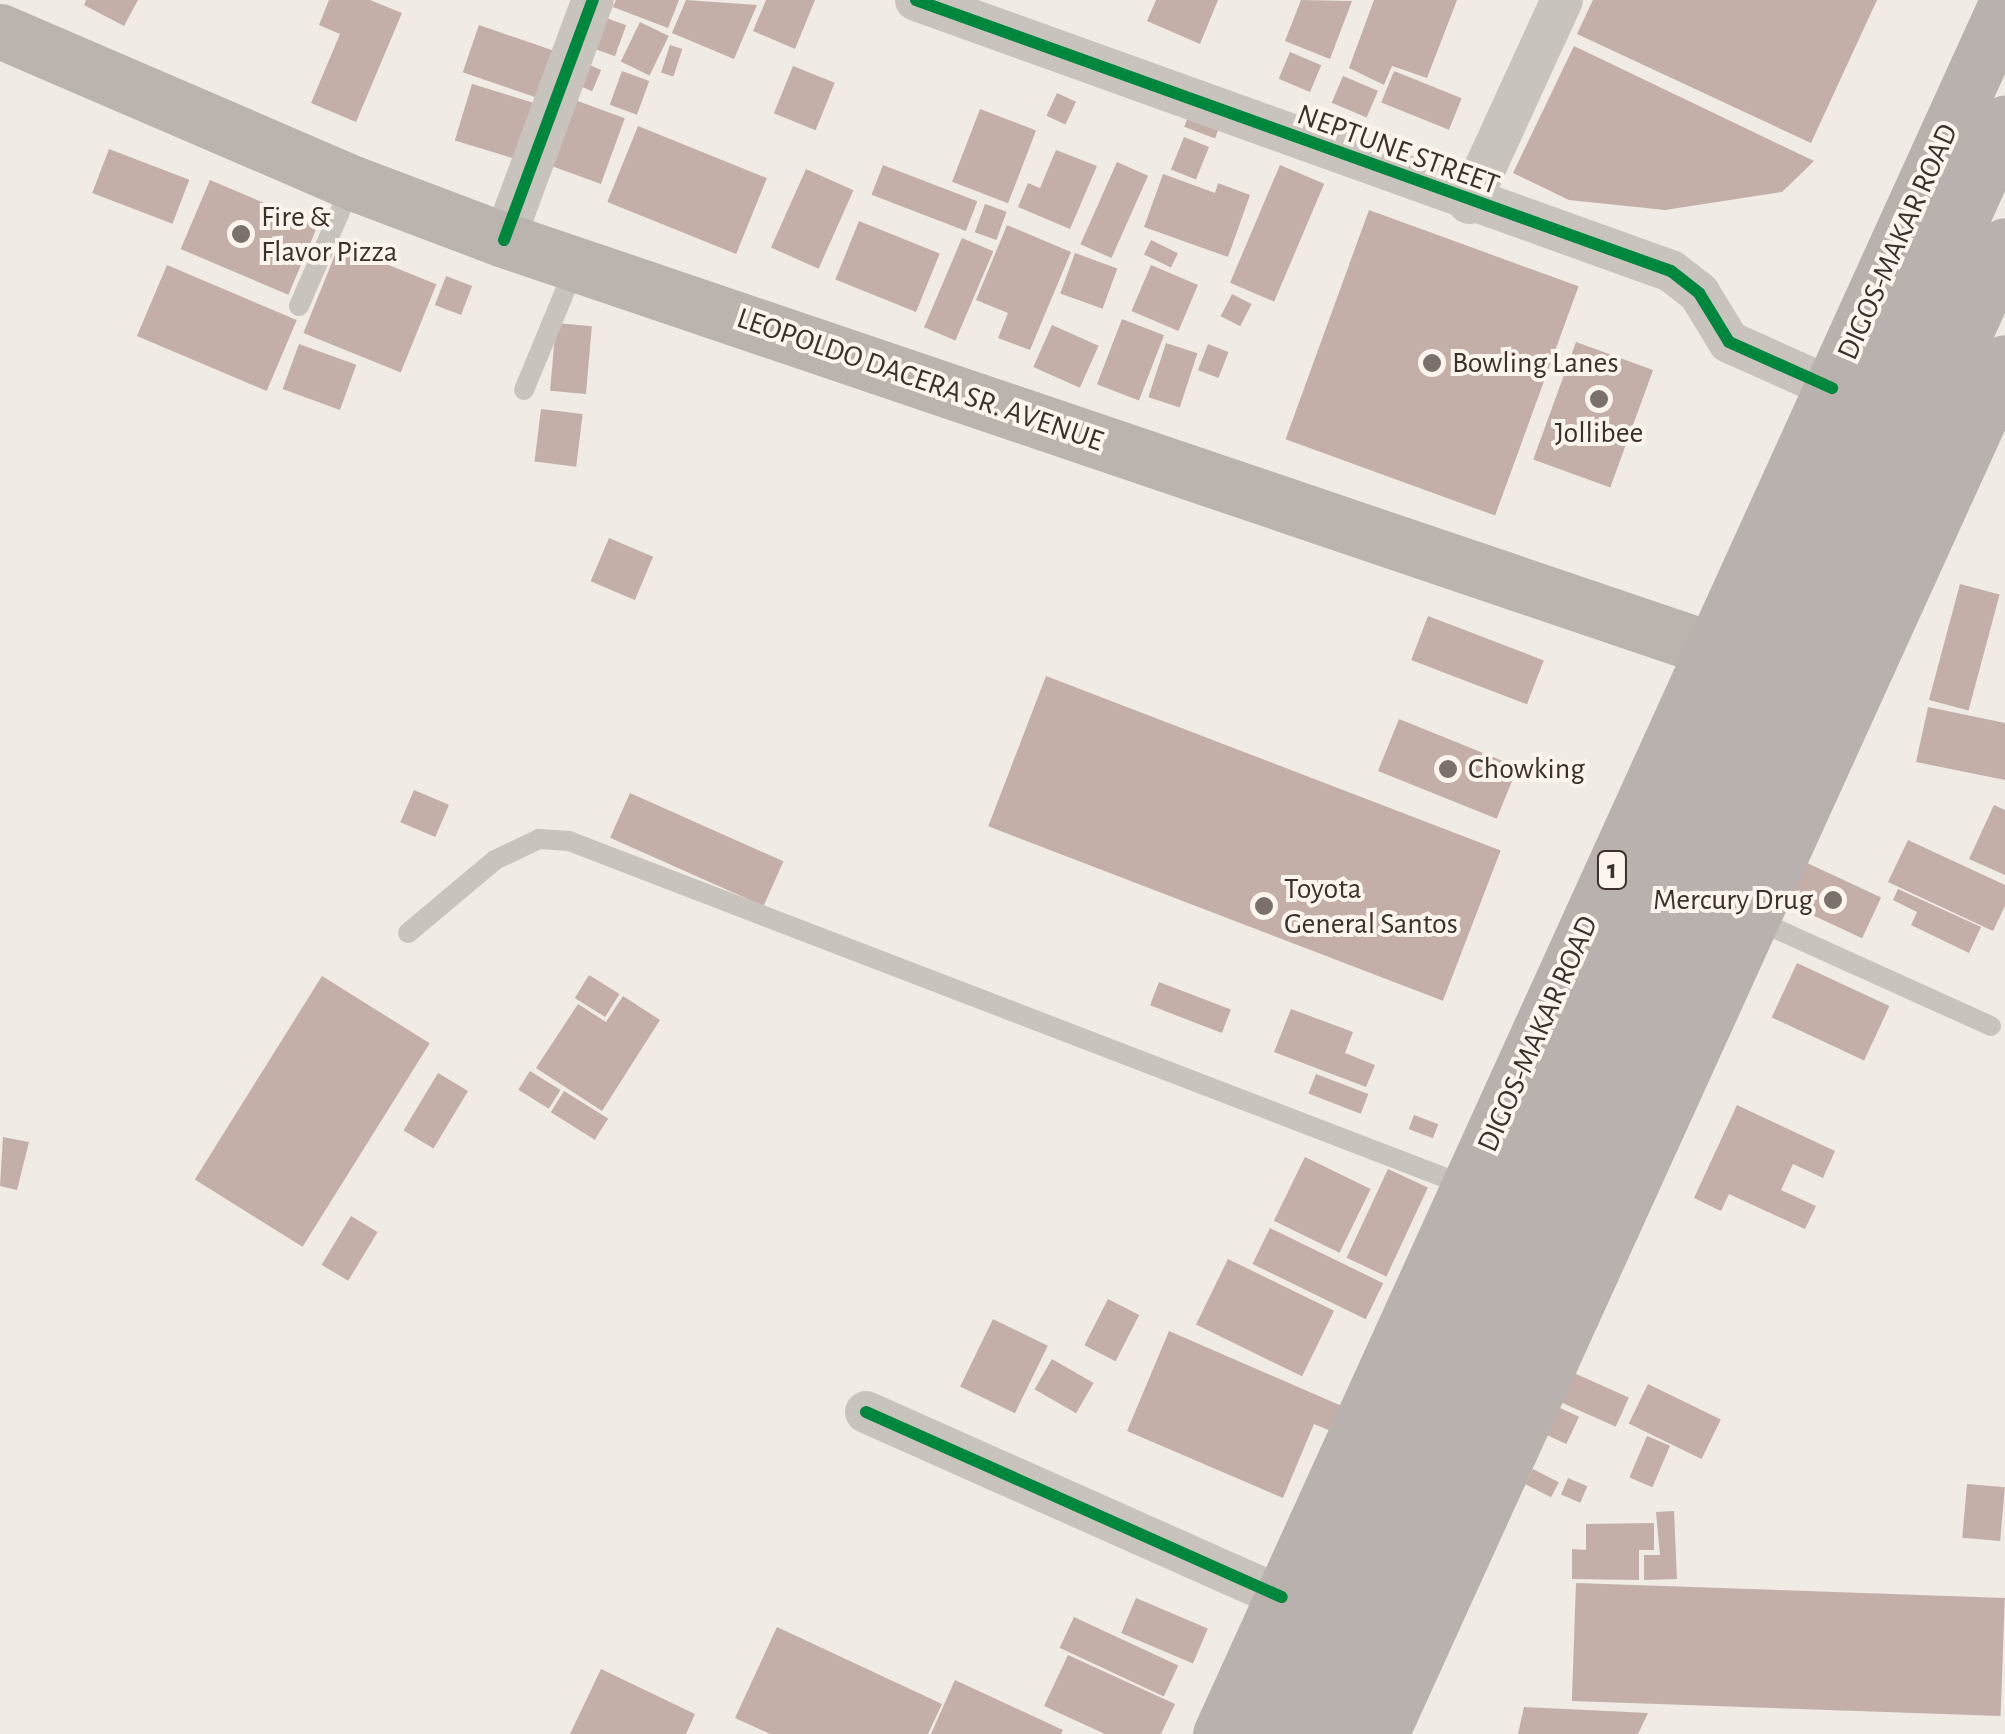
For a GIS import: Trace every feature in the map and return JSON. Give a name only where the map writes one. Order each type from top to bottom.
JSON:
[{"type":"main road","name":"DIGOS-MAKAR ROAD","points":[[1220,1734],[2005,6]]},
{"type":"main road","name":"LEOPOLDO DACERA SR. AVENUE","points":[[0,31],[353,183],[504,240],[1852,698]]},
{"type":"main road","name":"DIGOS-MAKAR ROAD","points":[[1273,1734],[2005,123]]},
{"type":"main road","points":[[1905,226],[2005,230]]},
{"type":"main road","points":[[1329,1734],[2005,245]]},
{"type":"main road","points":[[1381,1734],[2005,362]]},
{"type":"street","points":[[504,240],[592,0]]},
{"type":"street","name":"NEPTUNE STREET","points":[[916,0],[1469,202],[1671,271],[1699,293],[1730,342],[1832,388]]},
{"type":"street","points":[[1469,202],[1562,0]]},
{"type":"street","points":[[866,1412],[1282,1597]]},
{"type":"lane","points":[[299,306],[353,183]]},
{"type":"lane","points":[[524,390],[576,264]]},
{"type":"lane","points":[[408,932],[495,860],[539,839],[569,841],[1468,1187]]},
{"type":"lane","points":[[1752,918],[1990,1026]]},
{"type":"building","points":[[86,0],[138,0],[124,26],[84,5]]},
{"type":"building","points":[[329,0],[370,0],[402,13],[356,122],[311,103],[340,34],[319,25]]},
{"type":"building","points":[[616,0],[679,0],[668,28],[613,7]]},
{"type":"building","points":[[686,0],[757,5],[734,59],[672,33]]},
{"type":"building","points":[[766,0],[815,0],[795,49],[753,31]]},
{"type":"building","points":[[1156,0],[1218,0],[1200,44],[1147,21]]},
{"type":"building","points":[[1301,0],[1352,1],[1330,59],[1285,41]]},
{"type":"building","points":[[1374,0],[1457,0],[1427,78],[1392,66],[1384,85],[1349,68]]},
{"type":"building","points":[[1593,0],[1877,0],[1811,143],[1577,34]]},
{"type":"building","points":[[598,15],[626,25],[615,56],[587,46]]},
{"type":"building","points":[[640,22],[669,36],[649,76],[621,62]]},
{"type":"building","points":[[479,25],[555,51],[538,98],[463,72]]},
{"type":"building","points":[[670,45],[682,49],[673,77],[661,73]]},
{"type":"building","points":[[1574,46],[1814,161],[1782,192],[1665,210],[1569,200],[1513,173]]},
{"type":"building","points":[[1290,52],[1321,65],[1310,92],[1279,79]]},
{"type":"building","points":[[580,61],[601,70],[592,91],[571,82]]},
{"type":"building","points":[[793,66],[835,83],[816,130],[774,113]]},
{"type":"building","points":[[622,71],[649,81],[637,115],[610,105]]},
{"type":"building","points":[[1394,71],[1462,98],[1449,130],[1381,103]]},
{"type":"building","points":[[1343,76],[1378,91],[1367,118],[1332,103]]},
{"type":"building","points":[[472,84],[538,104],[521,161],[455,140]]},
{"type":"building","points":[[1057,93],[1076,102],[1065,125],[1046,116]]},
{"type":"building","points":[[575,100],[625,118],[601,184],[551,166]]},
{"type":"building","points":[[980,109],[1036,131],[1008,203],[952,182]]},
{"type":"building","points":[[1191,109],[1222,121],[1215,139],[1184,127]]},
{"type":"building","points":[[638,126],[767,178],[736,254],[607,202]]},
{"type":"building","points":[[1184,137],[1209,147],[1196,180],[1171,169]]},
{"type":"building","points":[[109,149],[189,180],[172,224],[92,193]]},
{"type":"building","points":[[1056,150],[1097,166],[1070,229],[1018,207],[1028,183],[1040,188]]},
{"type":"building","points":[[1117,162],[1148,176],[1111,258],[1080,244]]},
{"type":"building","points":[[883,165],[977,201],[966,231],[872,195]]},
{"type":"building","points":[[1280,165],[1324,184],[1274,302],[1230,283]]},
{"type":"building","points":[[806,169],[854,190],[819,269],[771,248]]},
{"type":"building","points":[[1163,174],[1215,193],[1218,183],[1250,195],[1228,257],[1144,227]]},
{"type":"building","points":[[210,180],[318,226],[288,295],[181,249]]},
{"type":"building","points":[[985,204],[1007,212],[996,240],[975,232]]},
{"type":"building","points":[[1369,210],[1579,286],[1495,516],[1286,439]]},
{"type":"building","points":[[859,221],[940,254],[916,312],[835,279]]},
{"type":"building","points":[[1007,225],[1071,252],[1030,350],[998,338],[1008,313],[976,300]]},
{"type":"building","points":[[962,238],[993,251],[955,341],[924,327]]},
{"type":"building","points":[[1151,240],[1178,253],[1171,268],[1144,254]]},
{"type":"building","points":[[339,245],[436,284],[401,372],[303,333]]},
{"type":"building","points":[[1075,253],[1117,268],[1103,309],[1060,293]]},
{"type":"building","points":[[167,265],[297,320],[267,391],[137,336]]},
{"type":"building","points":[[1151,265],[1198,285],[1178,331],[1131,311]]},
{"type":"building","points":[[446,276],[472,286],[461,315],[435,305]]},
{"type":"building","points":[[1232,294],[1252,304],[1240,326],[1221,316]]},
{"type":"building","points":[[1122,319],[1164,335],[1139,400],[1097,384]]},
{"type":"building","points":[[556,323],[592,326],[586,394],[550,391]]},
{"type":"building","points":[[1052,325],[1099,346],[1080,388],[1033,367]]},
{"type":"building","name":"Jollibee","points":[[1576,342],[1653,370],[1610,488],[1533,459]]},
{"type":"building","points":[[1166,343],[1197,353],[1180,407],[1148,397]]},
{"type":"building","points":[[299,344],[356,365],[340,410],[283,389]]},
{"type":"building","points":[[1208,344],[1229,352],[1219,378],[1198,370]]},
{"type":"building","points":[[541,409],[583,414],[576,467],[535,462]]},
{"type":"building","points":[[609,538],[653,557],[635,600],[591,581]]},
{"type":"building","points":[[1960,584],[2000,595],[1969,711],[1929,700]]},
{"type":"building","points":[[1428,616],[1544,660],[1527,704],[1411,660]]},
{"type":"building","points":[[1046,676],[1501,851],[1443,1001],[988,826]]},
{"type":"building","points":[[1928,707],[2005,723],[2005,780],[1916,762]]},
{"type":"building","name":"Chowking","points":[[1399,719],[1518,767],[1497,819],[1378,771]]},
{"type":"building","points":[[414,790],[449,805],[435,837],[400,822]]},
{"type":"building","points":[[630,793],[783,861],[764,906],[610,838]]},
{"type":"building","points":[[1994,805],[2005,810],[2005,875],[1969,859]]},
{"type":"building","points":[[1908,840],[2005,885],[2005,906],[1993,931],[1888,882]]},
{"type":"building","points":[[1805,862],[1881,897],[1862,938],[1786,903]]},
{"type":"building","points":[[1898,889],[1981,927],[1969,953],[1911,925],[1917,912],[1893,900]]},
{"type":"building","points":[[1797,963],[1889,1006],[1864,1060],[1772,1017]]},
{"type":"building","points":[[589,975],[620,994],[605,1017],[575,998]]},
{"type":"building","points":[[322,976],[430,1043],[303,1247],[195,1180]]},
{"type":"building","points":[[1159,982],[1231,1010],[1222,1033],[1150,1005]]},
{"type":"building","points":[[623,996],[660,1020],[602,1111],[536,1068],[578,1004],[606,1022]]},
{"type":"building","points":[[1291,1009],[1353,1032],[1345,1053],[1375,1065],[1366,1087],[1274,1052]]},
{"type":"building","points":[[530,1071],[561,1090],[549,1109],[518,1090]]},
{"type":"building","points":[[438,1073],[468,1091],[433,1148],[403,1130]]},
{"type":"building","points":[[1316,1074],[1368,1094],[1361,1114],[1308,1094]]},
{"type":"building","points":[[564,1091],[608,1119],[595,1140],[551,1112]]},
{"type":"building","points":[[1737,1105],[1835,1151],[1823,1178],[1793,1164],[1781,1190],[1816,1206],[1805,1229],[1729,1194],[1721,1211],[1694,1198]]},
{"type":"building","points":[[1414,1115],[1438,1124],[1433,1138],[1409,1129]]},
{"type":"building","points":[[3,1137],[29,1142],[17,1190],[0,1186]]},
{"type":"building","points":[[1305,1157],[1371,1189],[1339,1253],[1274,1221]]},
{"type":"building","points":[[1388,1169],[1428,1188],[1386,1276],[1347,1258]]},
{"type":"building","points":[[351,1216],[378,1232],[348,1281],[322,1265]]},
{"type":"building","points":[[1270,1228],[1383,1283],[1366,1319],[1252,1264]]},
{"type":"building","points":[[1228,1259],[1334,1311],[1302,1376],[1196,1325]]},
{"type":"building","points":[[1108,1299],[1139,1315],[1116,1361],[1084,1345]]},
{"type":"building","points":[[993,1319],[1048,1346],[1015,1413],[960,1386]]},
{"type":"building","points":[[1169,1331],[1344,1407],[1333,1432],[1314,1424],[1283,1498],[1127,1431]]},
{"type":"building","points":[[1052,1359],[1094,1383],[1076,1413],[1034,1389]]},
{"type":"building","points":[[1574,1373],[1629,1397],[1616,1427],[1561,1402]]},
{"type":"building","points":[[1648,1384],[1721,1420],[1702,1459],[1629,1424]]},
{"type":"building","points":[[1560,1408],[1579,1417],[1566,1444],[1547,1435]]},
{"type":"building","points":[[1647,1436],[1670,1446],[1652,1487],[1629,1477]]},
{"type":"building","points":[[1533,1469],[1559,1482],[1551,1497],[1525,1484]]},
{"type":"building","points":[[1568,1478],[1587,1486],[1580,1503],[1561,1495]]},
{"type":"building","points":[[1967,1484],[2005,1487],[2000,1541],[1962,1538]]},
{"type":"building","points":[[1674,1511],[1677,1579],[1644,1580],[1644,1555],[1660,1555],[1656,1512]]},
{"type":"building","points":[[1654,1523],[1654,1550],[1639,1550],[1639,1580],[1572,1579],[1572,1549],[1586,1550],[1586,1524]]},
{"type":"building","points":[[1576,1583],[2005,1598],[2001,1716],[1572,1701]]},
{"type":"building","points":[[1136,1598],[1208,1628],[1193,1663],[1121,1633]]},
{"type":"building","points":[[1074,1617],[1178,1666],[1164,1696],[1060,1648]]},
{"type":"building","points":[[777,1627],[942,1704],[928,1734],[770,1734],[735,1718]]},
{"type":"building","points":[[1068,1655],[1175,1704],[1161,1734],[1105,1734],[1044,1706]]},
{"type":"building","points":[[601,1669],[695,1714],[686,1734],[570,1734]]},
{"type":"building","points":[[955,1680],[1063,1730],[1061,1734],[931,1734]]},
{"type":"building","points":[[1524,1707],[1648,1713],[1638,1734],[1518,1734]]},
{"type":"cycle path","points":[[504,240],[593,0]]},
{"type":"cycle path","points":[[916,0],[1671,271],[1699,293],[1729,342],[1832,388]]},
{"type":"cycle path","points":[[866,1412],[1282,1597]]},
{"type":"place","name":"Fire & Flavor Pizza","points":[[241,234]]},
{"type":"place","name":"Bowling Lanes","points":[[1432,363]]},
{"type":"place","name":"Jollibee","points":[[1599,399]]},
{"type":"place","name":"Chowking","points":[[1448,769]]},
{"type":"place","name":"Mercury Drug","points":[[1833,900]]},
{"type":"place","name":"Toyota General Santos","points":[[1264,906]]}]
